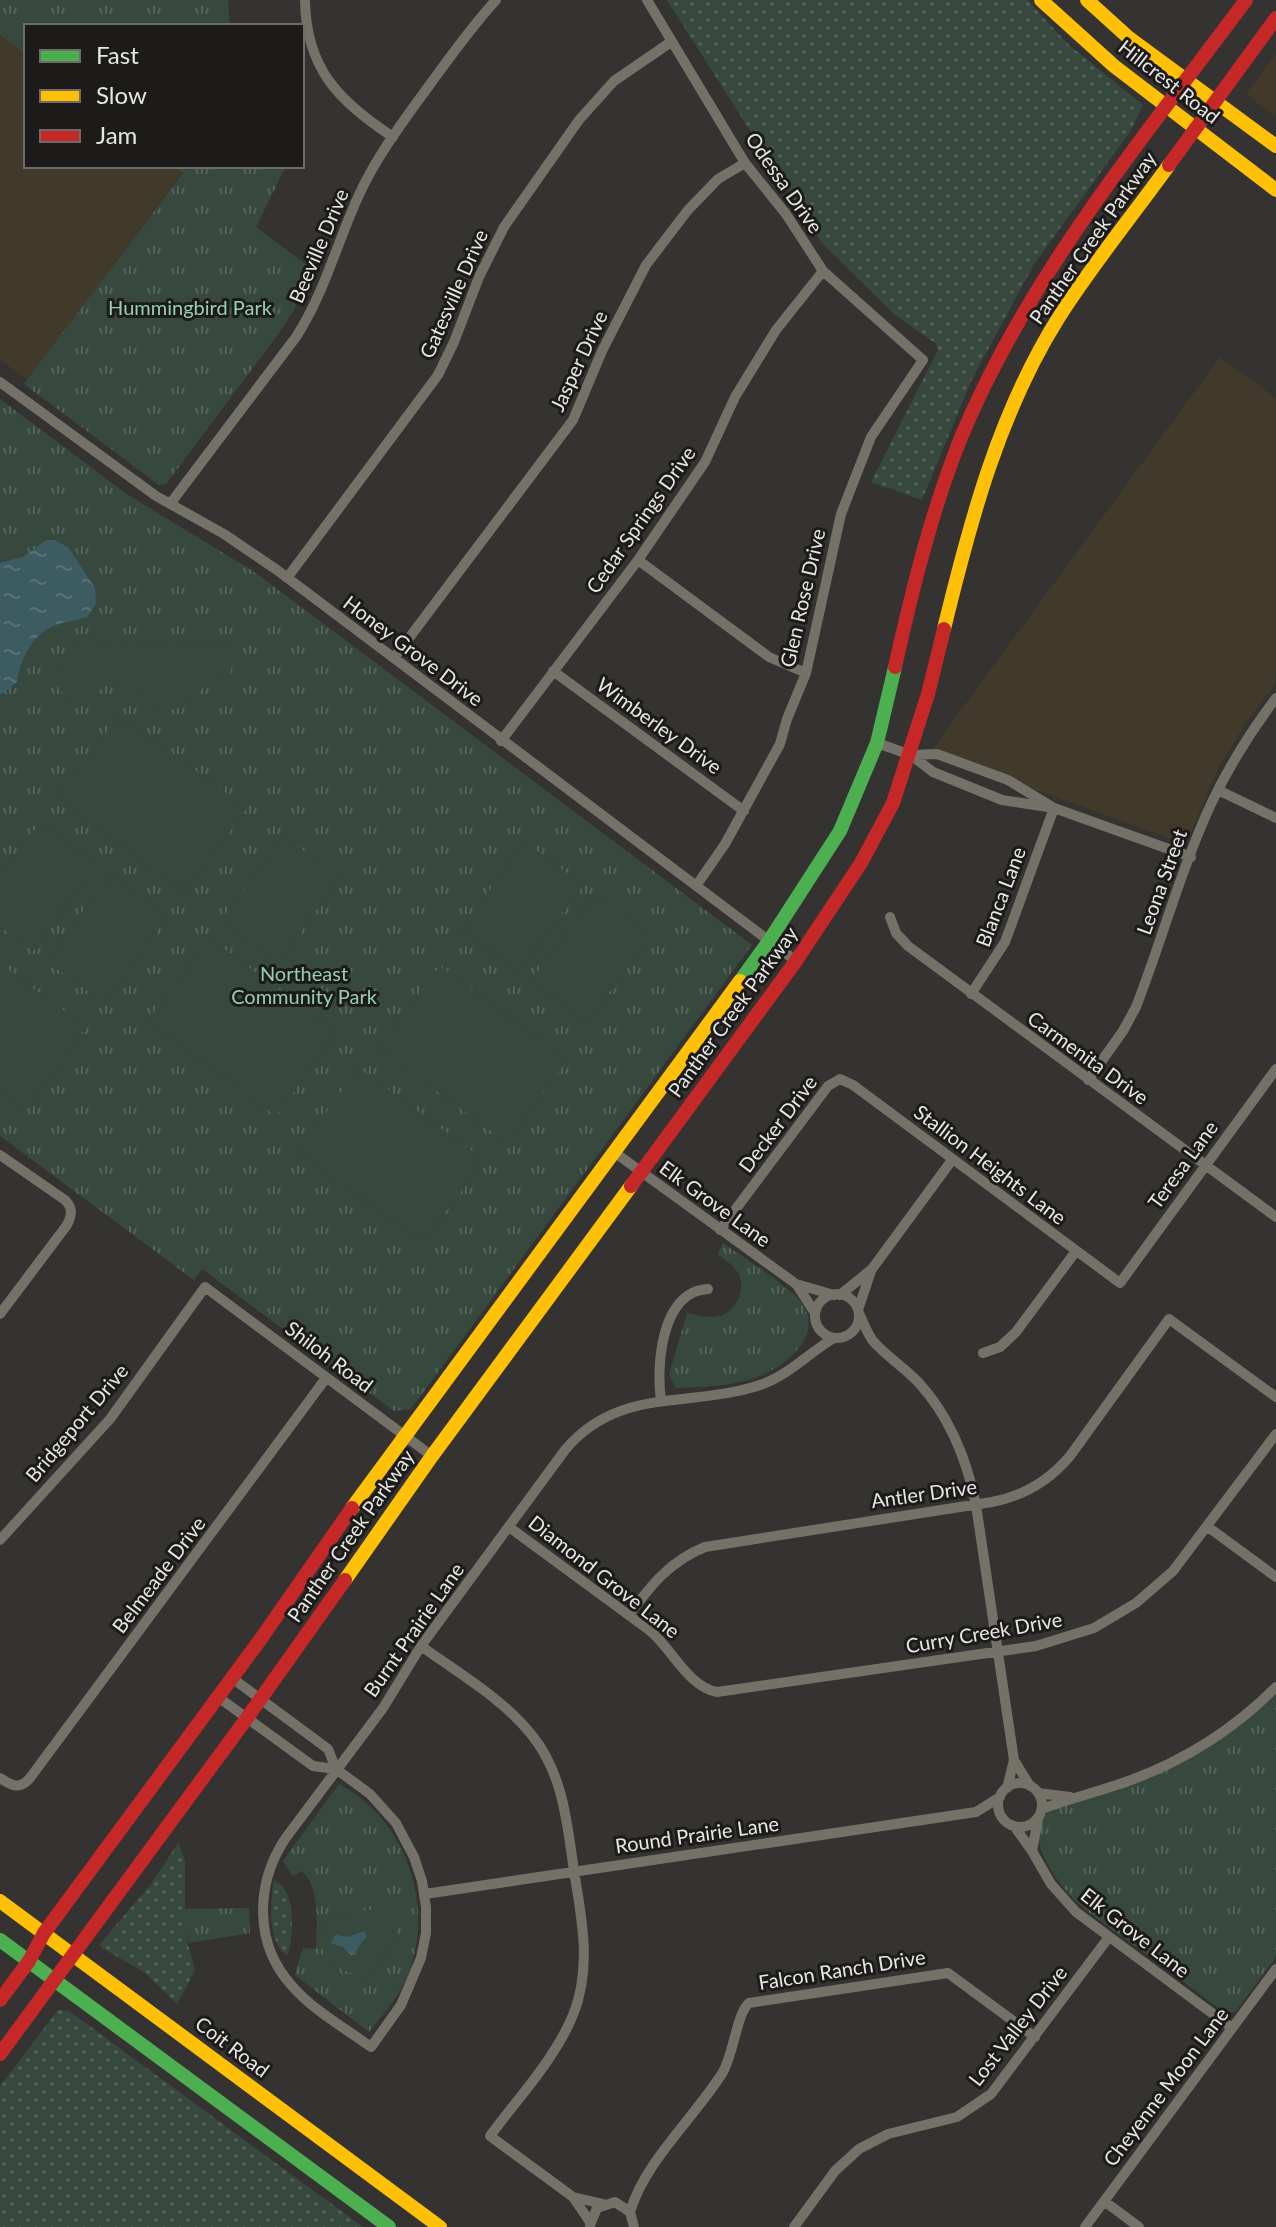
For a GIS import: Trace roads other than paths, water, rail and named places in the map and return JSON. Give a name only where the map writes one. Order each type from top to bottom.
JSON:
[{"type":"main road","name":"Hillcrest Road","points":[[1041,0],[1114,66],[1276,190]]},
{"type":"main road","name":"Hillcrest Road","points":[[1087,0],[1129,38],[1276,146]]},
{"type":"main road","name":"Panther Creek Parkway","points":[[0,2000],[29,1961],[44,1933],[232,1678],[317,1555],[769,941],[840,831],[877,743],[917,577],[942,493],[999,358],[1061,250],[1246,0]]},
{"type":"main road","name":"Panther Creek Parkway","points":[[0,2054],[247,1718],[432,1456],[796,961],[861,863],[893,803],[909,755],[928,694],[972,515],[1012,407],[1058,318],[1276,18]]},
{"type":"main road","name":"Coit Road","points":[[0,1901],[440,2227]]},
{"type":"main road","points":[[0,1940],[389,2227]]},
{"type":"street","points":[[305,0],[308,36],[327,81],[353,110],[393,137]]},
{"type":"street","name":"Beeville Drive","points":[[170,504],[305,324],[358,197],[393,137],[461,42],[496,0]]},
{"type":"street","name":"Odessa Drive","points":[[647,0],[745,163],[786,214],[823,271],[923,360]]},
{"type":"street","name":"Gatesville Drive","points":[[287,578],[438,375],[479,277],[504,227],[579,120],[614,81],[671,42]]},
{"type":"street","name":"Jasper Drive","points":[[394,658],[573,420],[602,351],[646,265],[718,179],[745,163]]},
{"type":"street","name":"Cedar Springs Drive","points":[[501,741],[638,560],[705,462],[735,397],[776,330],[823,271]]},
{"type":"street","name":"Glen Rose Drive","points":[[696,886],[744,811],[780,744],[806,673],[846,501],[871,437],[923,360]]},
{"type":"street","name":"Honey Grove Drive","points":[[0,382],[170,504],[224,534],[287,578],[796,961]]},
{"type":"street","points":[[638,560],[769,657],[806,673]]},
{"type":"street","name":"Wimberley Drive","points":[[553,671],[744,811]]},
{"type":"street","name":"Leona Street","points":[[1088,1080],[1136,1007],[1218,790],[1238,752],[1276,698]]},
{"type":"street","points":[[877,743],[909,755],[933,772],[1002,800],[1054,808],[1191,857]]},
{"type":"street","points":[[909,755],[937,754],[1008,780],[1054,808]]},
{"type":"street","points":[[1218,790],[1276,818]]},
{"type":"street","name":"Blanca Lane","points":[[971,994],[1005,942],[1054,808]]},
{"type":"street","name":"Carmenita Drive","points":[[890,917],[896,933],[908,946],[1276,1217]]},
{"type":"street","name":"Teresa Lane","points":[[1120,1283],[1276,1069]]},
{"type":"street","name":"Stallion Heights Lane","points":[[837,1080],[849,1082],[1120,1283]]},
{"type":"street","name":"Decker Drive","points":[[720,1230],[828,1086],[837,1080]]},
{"type":"street","name":"Elk Grove Lane","points":[[614,1152],[796,1284],[837,1295]]},
{"type":"street","points":[[0,1155],[65,1200],[71,1208],[67,1225],[0,1314]]},
{"type":"street","points":[[810,1352],[817,1326],[815,1313],[821,1301],[837,1295],[872,1269],[952,1160]]},
{"type":"street","points":[[983,1353],[1000,1347],[1016,1332],[1076,1251]]},
{"type":"street","points":[[840,1337],[856,1327],[872,1269]]},
{"type":"street","name":"Elk Grove Lane","points":[[796,1284],[815,1313]]},
{"type":"street","name":"Shiloh Road","points":[[205,1287],[432,1456]]},
{"type":"street","name":"Bridgeport Drive","points":[[0,1540],[110,1419],[205,1287]]},
{"type":"street","points":[[661,1401],[659,1355],[669,1322],[681,1303],[697,1289],[708,1289]]},
{"type":"street","points":[[837,1295],[850,1299],[874,1342],[908,1372],[940,1411],[963,1456],[976,1505],[1014,1760],[999,1809],[1010,1824],[1027,1826],[1040,1814],[1072,1797],[1132,1780],[1189,1753],[1233,1724],[1276,1687]]},
{"type":"street","name":"Antler Drive","points":[[629,1615],[662,1574],[686,1556],[705,1547],[1002,1501],[1023,1494],[1056,1472],[1169,1319],[1276,1397]]},
{"type":"street","points":[[817,1326],[824,1334],[874,1342]]},
{"type":"street","name":"Burnt Prairie Lane","points":[[425,1894],[426,1933],[418,1970],[401,2005],[371,2047],[293,1987],[274,1958],[264,1926],[263,1891],[273,1858],[383,1708],[421,1646],[581,1433],[620,1410],[763,1384],[793,1368],[810,1352],[840,1337]]},
{"type":"street","name":"Belmeade Drive","points":[[0,1778],[16,1787],[24,1785],[30,1778],[326,1378]]},
{"type":"street","name":"Curry Creek Drive","points":[[708,1690],[717,1692],[998,1652],[1063,1639],[1094,1628],[1123,1612],[1167,1577],[1276,1434]]},
{"type":"street","name":"Diamond Grove Lane","points":[[509,1527],[659,1637],[688,1673],[708,1690]]},
{"type":"street","points":[[1208,1527],[1276,1577]]},
{"type":"street","points":[[421,1646],[512,1714],[540,1746],[563,1797],[585,1951],[583,1978],[577,2004],[560,2040],[490,2136],[573,2197],[590,2224]]},
{"type":"street","points":[[232,1678],[328,1749],[336,1769]]},
{"type":"street","points":[[218,1697],[313,1766],[336,1769],[370,1794],[396,1823],[414,1857],[425,1894]]},
{"type":"street","points":[[1014,1760],[1034,1789],[1040,1814],[1032,1851]]},
{"type":"street","points":[[1004,1793],[1017,1784],[1072,1797]]},
{"type":"street","name":"Round Prairie Lane","points":[[425,1894],[976,1812],[1004,1793]]},
{"type":"street","name":"Round Prairie Lane","points":[[976,1812],[1010,1824]]},
{"type":"street","name":"Elk Grove Lane","points":[[1010,1824],[1032,1851],[1058,1894],[1076,1912],[1232,2028]]},
{"type":"street","name":"Lost Valley Drive","points":[[794,2227],[850,2155],[888,2134],[936,2124],[967,2112],[997,2087],[1109,1937]]},
{"type":"street","name":"Cheyenne Moon Lane","points":[[1085,2227],[1276,1969]]},
{"type":"street","name":"Falcon Ranch Drive","points":[[639,2188],[726,2066],[744,2007],[754,2002],[948,1973],[1035,2037]]},
{"type":"street","points":[[590,2224],[595,2211],[639,2188]]},
{"type":"street","points":[[630,2212],[639,2188]]},
{"type":"street","points":[[573,2197],[622,2205],[630,2212],[634,2227]]},
{"type":"street","points":[[1104,2201],[1139,2227]]},
{"type":"water","points":[[46,540],[54,540],[68,547],[95,588],[96,603],[88,616],[56,625],[40,635],[21,664],[17,682],[0,695],[0,563],[23,557]]},
{"type":"water","points":[[364,1931],[367,1937],[355,1955],[331,1943],[335,1935],[349,1937]]},
{"type":"park label","name":"Hummingbird Park","points":[[190,308]]},
{"type":"park label","name":"Northeast Community Park","points":[[304,986]]}]
